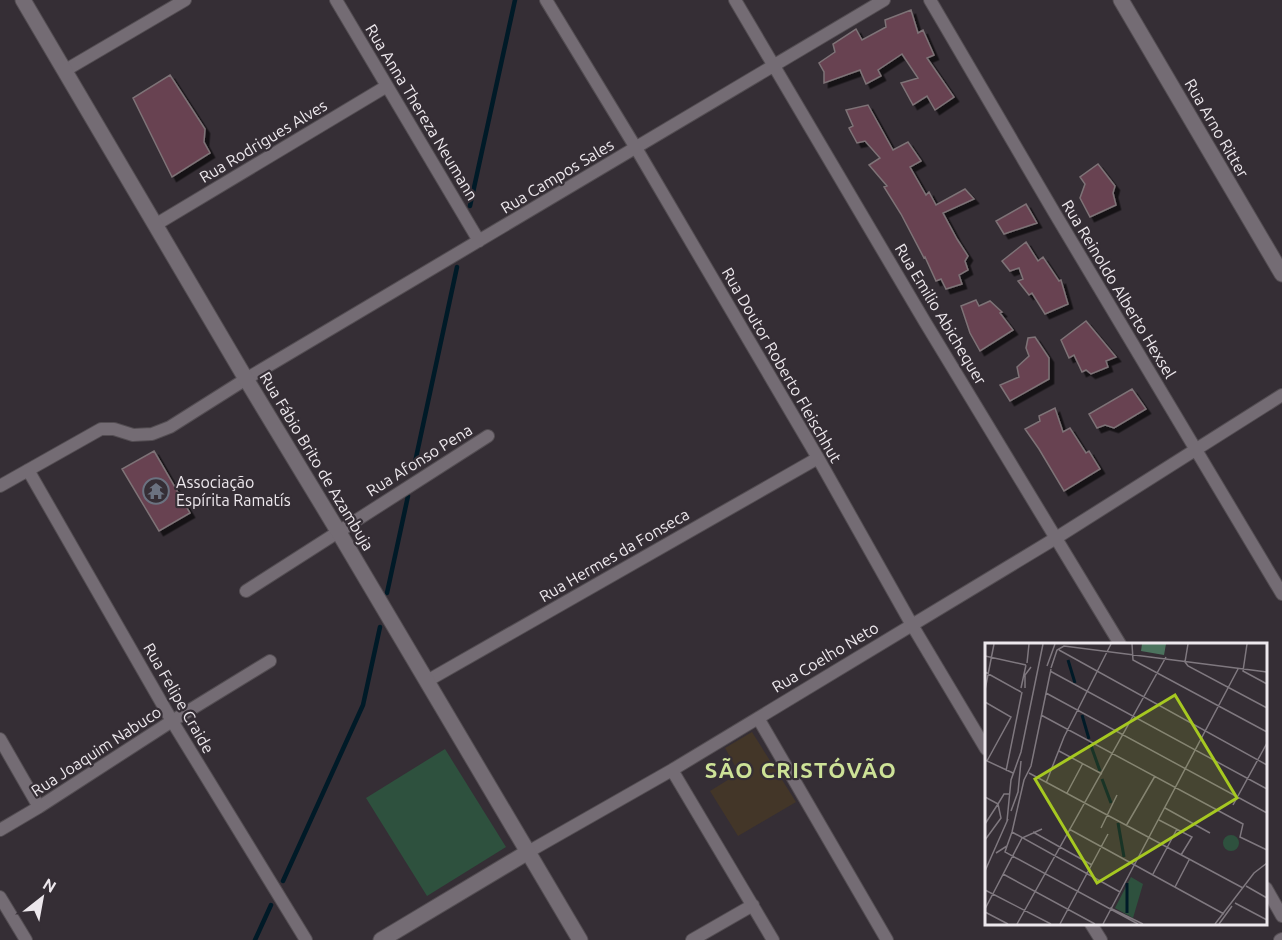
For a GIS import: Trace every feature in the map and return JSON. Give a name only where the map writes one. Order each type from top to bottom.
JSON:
[{"type":"street","name":"Rua Fábio Brito de Azambuja","points":[[23,0],[580,940]]},
{"type":"street","points":[[64,71],[185,0]]},
{"type":"street","name":"Rua Anna Thereza Neumann","points":[[336,0],[479,241]]},
{"type":"street","name":"Rua Doutor Roberto Fleischhut","points":[[546,0],[636,148],[818,458],[912,625],[985,746]]},
{"type":"street","name":"Rua Emilio Abichequer","points":[[735,0],[925,322],[1119,643]]},
{"type":"street","name":"Rua Campos Sales","points":[[0,486],[101,429],[114,429],[133,435],[152,434],[170,428],[246,379],[884,0]]},
{"type":"street","name":"Rua Reinoldo Alberto Hexsel","points":[[930,0],[1282,594]]},
{"type":"street","name":"Rua Arno Ritter","points":[[1121,0],[1282,274]]},
{"type":"street","name":"Rua Rodrigues Alves","points":[[155,225],[387,86]]},
{"type":"street","name":"Rua Coelho Neto","points":[[381,940],[528,852],[672,771],[1056,538],[1282,394]]},
{"type":"street","name":"Rua Afonso Pena","points":[[246,591],[488,436]]},
{"type":"street","name":"Rua Hermes da Fonseca","points":[[427,681],[818,458]]},
{"type":"street","name":"Rua Felipe Craide","points":[[28,470],[172,720],[306,940]]},
{"type":"street","name":"Rua Joaquim Nabuco","points":[[0,830],[172,720],[270,661]]},
{"type":"street","points":[[758,718],[887,940]]},
{"type":"street","points":[[0,739],[39,807]]},
{"type":"street","points":[[672,771],[773,940]]},
{"type":"street","points":[[1267,890],[1282,916]]},
{"type":"street","points":[[0,897],[26,940]]},
{"type":"street","points":[[692,940],[753,905]]},
{"type":"street","points":[[1092,925],[1101,940]]},
{"type":"shaded area","points":[[752,732],[796,802],[738,836],[710,791],[739,773],[725,748]]},
{"type":"green space","points":[[445,749],[506,847],[427,896],[366,798]]},
{"type":"building","points":[[911,10],[918,33],[923,30],[934,55],[927,58],[954,97],[935,110],[927,96],[913,105],[901,83],[918,78],[902,54],[878,70],[881,76],[866,84],[860,70],[824,83],[824,72],[819,63],[835,52],[833,44],[856,29],[862,40],[886,27],[885,20]]},
{"type":"building","points":[[170,75],[205,129],[204,142],[210,153],[172,177],[133,98]]},
{"type":"building","points":[[868,105],[893,150],[908,142],[921,161],[910,167],[926,195],[929,192],[936,205],[965,189],[974,199],[943,213],[968,256],[965,261],[968,270],[959,275],[962,284],[946,289],[941,279],[936,281],[925,257],[884,187],[887,186],[869,165],[880,158],[865,141],[857,143],[849,128],[853,126],[846,110]]},
{"type":"building","points":[[1098,164],[1115,186],[1113,193],[1116,205],[1090,217],[1080,198],[1085,184],[1080,177]]},
{"type":"building","points":[[1026,204],[1037,223],[1004,234],[996,221]]},
{"type":"building","points":[[1026,242],[1038,261],[1043,257],[1059,281],[1061,280],[1068,304],[1045,314],[1032,293],[1029,295],[1018,281],[1023,279],[1019,268],[1010,271],[1002,261]]},
{"type":"building","points":[[976,300],[979,306],[990,301],[1002,312],[1000,313],[1013,330],[980,351],[970,333],[961,306]]},
{"type":"building","points":[[1086,321],[1116,357],[1106,361],[1108,367],[1091,374],[1086,370],[1082,372],[1074,355],[1069,358],[1061,340]]},
{"type":"building","points":[[1035,337],[1049,358],[1049,379],[1010,401],[1000,385],[1019,377],[1017,367],[1029,356],[1026,348],[1028,338]]},
{"type":"building","points":[[1132,389],[1146,409],[1114,428],[1105,425],[1097,428],[1089,414]]},
{"type":"building","points":[[1055,408],[1063,432],[1070,428],[1086,453],[1089,451],[1100,469],[1064,491],[1025,429],[1040,421],[1039,416]]},
{"type":"building","name":"Associação Espírita Ramatís","points":[[154,451],[190,513],[159,531],[122,469]]},
{"type":"waterway","points":[[470,206],[515,0]]},
{"type":"waterway","points":[[414,467],[457,267]]},
{"type":"waterway","points":[[387,593],[408,496]]},
{"type":"waterway","points":[[283,881],[363,705],[380,627]]},
{"type":"waterway","points":[[255,940],[271,905]]},
{"type":"place","name":"Associação Espírita Ramatís","points":[[156,491]]},
{"type":"district","name":"SÃO CRISTÓVÃO","points":[[801,769]]}]
